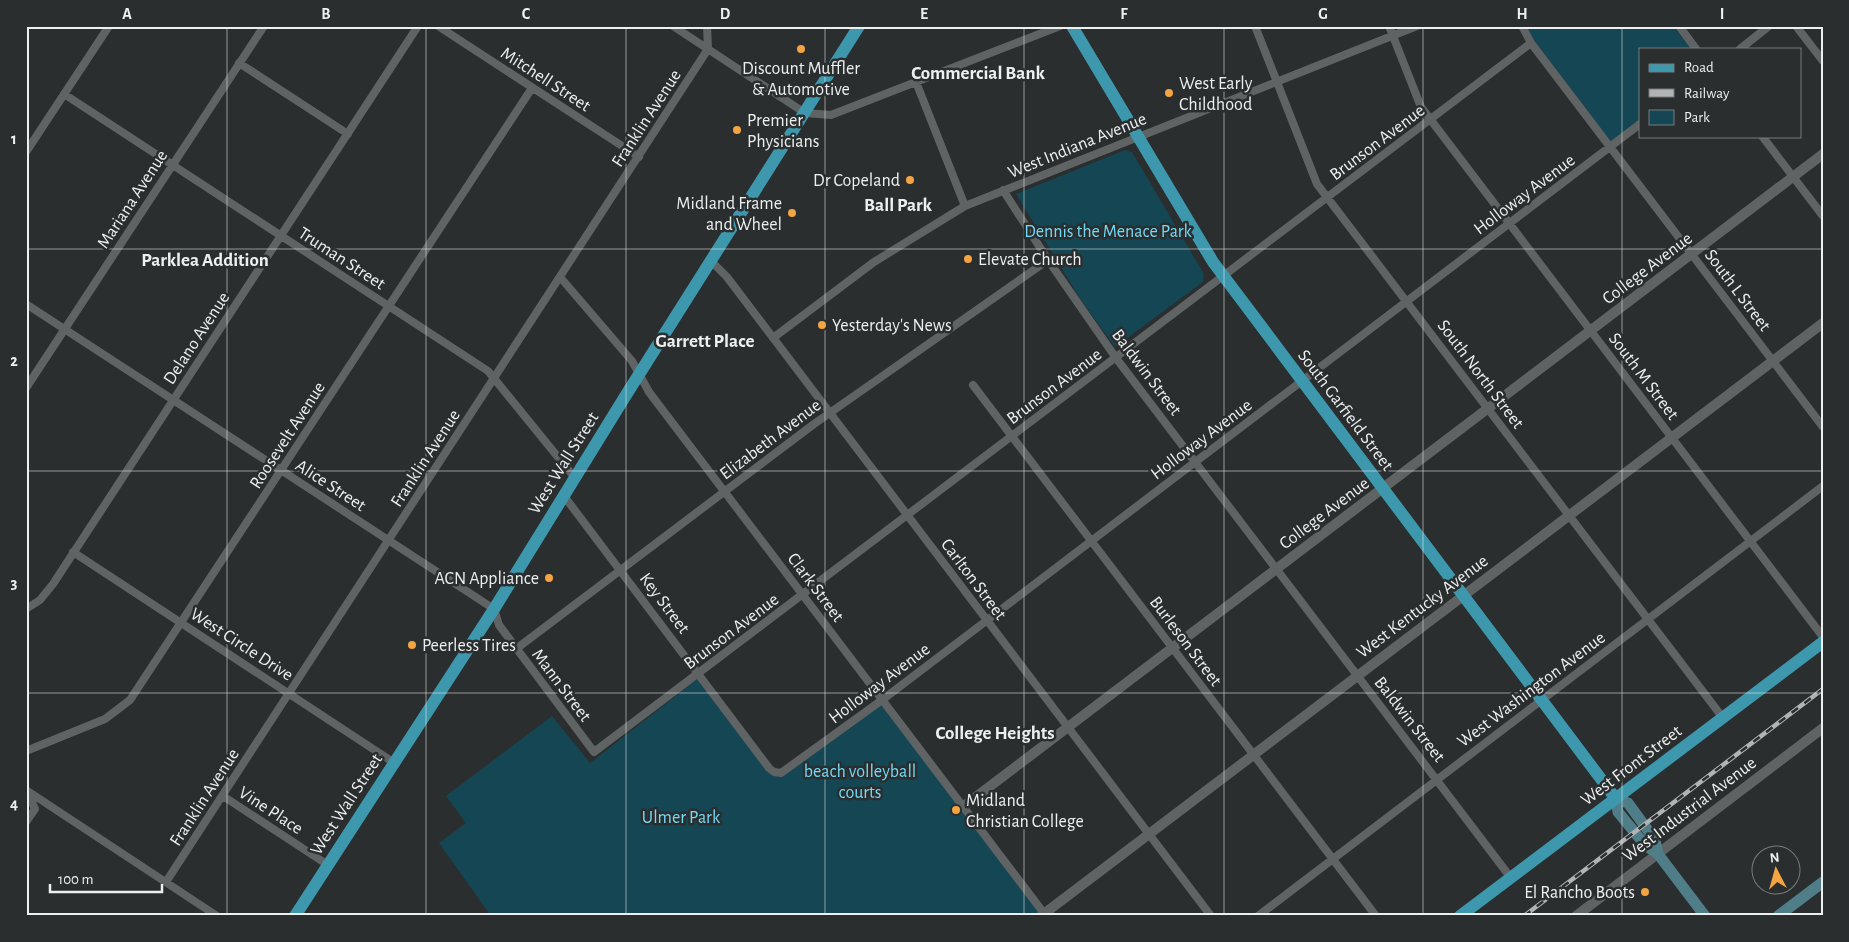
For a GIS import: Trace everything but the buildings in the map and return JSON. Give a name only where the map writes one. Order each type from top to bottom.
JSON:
[{"type":"main road","name":"South Garfield Street","points":[[1072,26],[1224,276],[1616,799],[1618,812],[1646,846],[1658,854],[1705,916]]},
{"type":"main road","name":"West Wall Street","points":[[295,916],[393,762],[494,609],[639,374],[805,113],[855,28]]},
{"type":"main road","name":"West Front Street","points":[[1460,916],[1823,642]]},
{"type":"main road","points":[[1778,916],[1823,882]]},
{"type":"street","points":[[26,152],[109,26]]},
{"type":"street","name":"Mariana Avenue","points":[[26,388],[264,26]]},
{"type":"street","name":"Delano Avenue","points":[[26,609],[40,600],[54,584],[73,552],[418,26]]},
{"type":"street","name":"Mitchell Street","points":[[438,26],[639,157]]},
{"type":"street","points":[[673,26],[805,113],[832,115],[1060,26]]},
{"type":"street","points":[[707,26],[708,49]]},
{"type":"street","name":"South North Street","points":[[1255,26],[1317,184],[1723,718]]},
{"type":"street","name":"South M Street","points":[[1389,26],[1421,107],[1430,120],[1823,637]]},
{"type":"street","name":"West Indiana Avenue","points":[[773,338],[874,262],[965,206],[1417,26]]},
{"type":"street","name":"South L Street","points":[[1522,26],[1531,43],[1823,427]]},
{"type":"street","points":[[1679,26],[1695,48]]},
{"type":"street","points":[[1741,48],[1770,26]]},
{"type":"street","points":[[1796,26],[1823,61]]},
{"type":"street","name":"Brunson Avenue","points":[[594,752],[700,674],[1531,43]]},
{"type":"street","name":"Franklin Avenue","points":[[166,882],[708,49]]},
{"type":"street","points":[[239,64],[348,134]]},
{"type":"street","points":[[916,82],[965,206]]},
{"type":"street","name":"Roosevelt Avenue","points":[[26,751],[105,719],[119,711],[130,700],[532,88]]},
{"type":"street","name":"Truman Street","points":[[64,94],[488,371],[575,478]]},
{"type":"street","name":"Holloway Avenue","points":[[779,774],[789,769],[882,700],[1639,125]]},
{"type":"street","points":[[1764,138],[1823,216]]},
{"type":"street","name":"College Avenue","points":[[964,806],[1823,154]]},
{"type":"street","name":"Baldwin Street","points":[[1003,190],[1048,260],[1116,358],[1511,878]]},
{"type":"street","name":"Elizabeth Avenue","points":[[516,649],[830,412],[1048,260]]},
{"type":"street","name":"Carlton Street","points":[[711,261],[727,277],[1211,916]]},
{"type":"street","name":"Clark Street","points":[[560,277],[632,362],[649,392],[964,806],[1044,915]]},
{"type":"street","name":"Alice Street","points":[[26,304],[494,609]]},
{"type":"street","name":"West Kentucky Avenue","points":[[1044,915],[1823,323]]},
{"type":"street","name":"Burleson Street","points":[[973,385],[1376,916]]},
{"type":"street","name":"West Washington Avenue","points":[[1258,916],[1823,486]]},
{"type":"street","name":"Key Street","points":[[564,496],[769,768],[779,774]]},
{"type":"street","name":"West Circle Drive","points":[[73,552],[393,762]]},
{"type":"street","name":"Mann Street","points":[[494,609],[499,625],[594,752]]},
{"type":"street","name":"West Industrial Avenue","points":[[1576,916],[1823,728]]},
{"type":"street","points":[[26,822],[34,809],[27,791]]},
{"type":"street","points":[[27,791],[217,916]]},
{"type":"street","name":"Vine Place","points":[[223,796],[328,865]]},
{"type":"green space","points":[[1526,26],[1673,26],[1690,48],[1639,48],[1639,121],[1611,142],[1528,32]]},
{"type":"green space","name":"Dennis the Menace Park","points":[[1125,150],[1132,152],[1204,274],[1203,282],[1115,347],[1081,300],[1016,194]]},
{"type":"green space","name":"Ulmer Park","points":[[700,677],[777,775],[882,702],[1042,912],[1037,916],[491,916],[439,843],[466,823],[446,796],[552,716],[590,763]]},
{"type":"railway","points":[[1524,916],[1823,689]]},
{"type":"place","name":"Discount Muffler & Automotive","points":[[801,49]]},
{"type":"place","name":"West Early Childhood","points":[[1169,93]]},
{"type":"place","name":"Premier Physicians","points":[[737,130]]},
{"type":"place","name":"Dr Copeland","points":[[910,180]]},
{"type":"place","name":"Midland Frame and Wheel","points":[[792,213]]},
{"type":"place","name":"Elevate Church","points":[[968,259]]},
{"type":"place","name":"Yesterday's News","points":[[822,325]]},
{"type":"place","name":"ACN Appliance","points":[[549,578]]},
{"type":"place","name":"Peerless Tires","points":[[412,645]]},
{"type":"place","name":"Midland Christian College","points":[[956,810]]},
{"type":"place","name":"El Rancho Boots","points":[[1645,892]]},
{"type":"district","name":"Commercial Bank","points":[[978,72]]},
{"type":"district","name":"Ball Park","points":[[898,204]]},
{"type":"district","name":"Parklea Addition","points":[[205,259]]},
{"type":"district","name":"Garrett Place","points":[[705,340]]},
{"type":"district","name":"College Heights","points":[[995,732]]},
{"type":"park label","name":"beach volleyball courts","points":[[860,781]]}]
